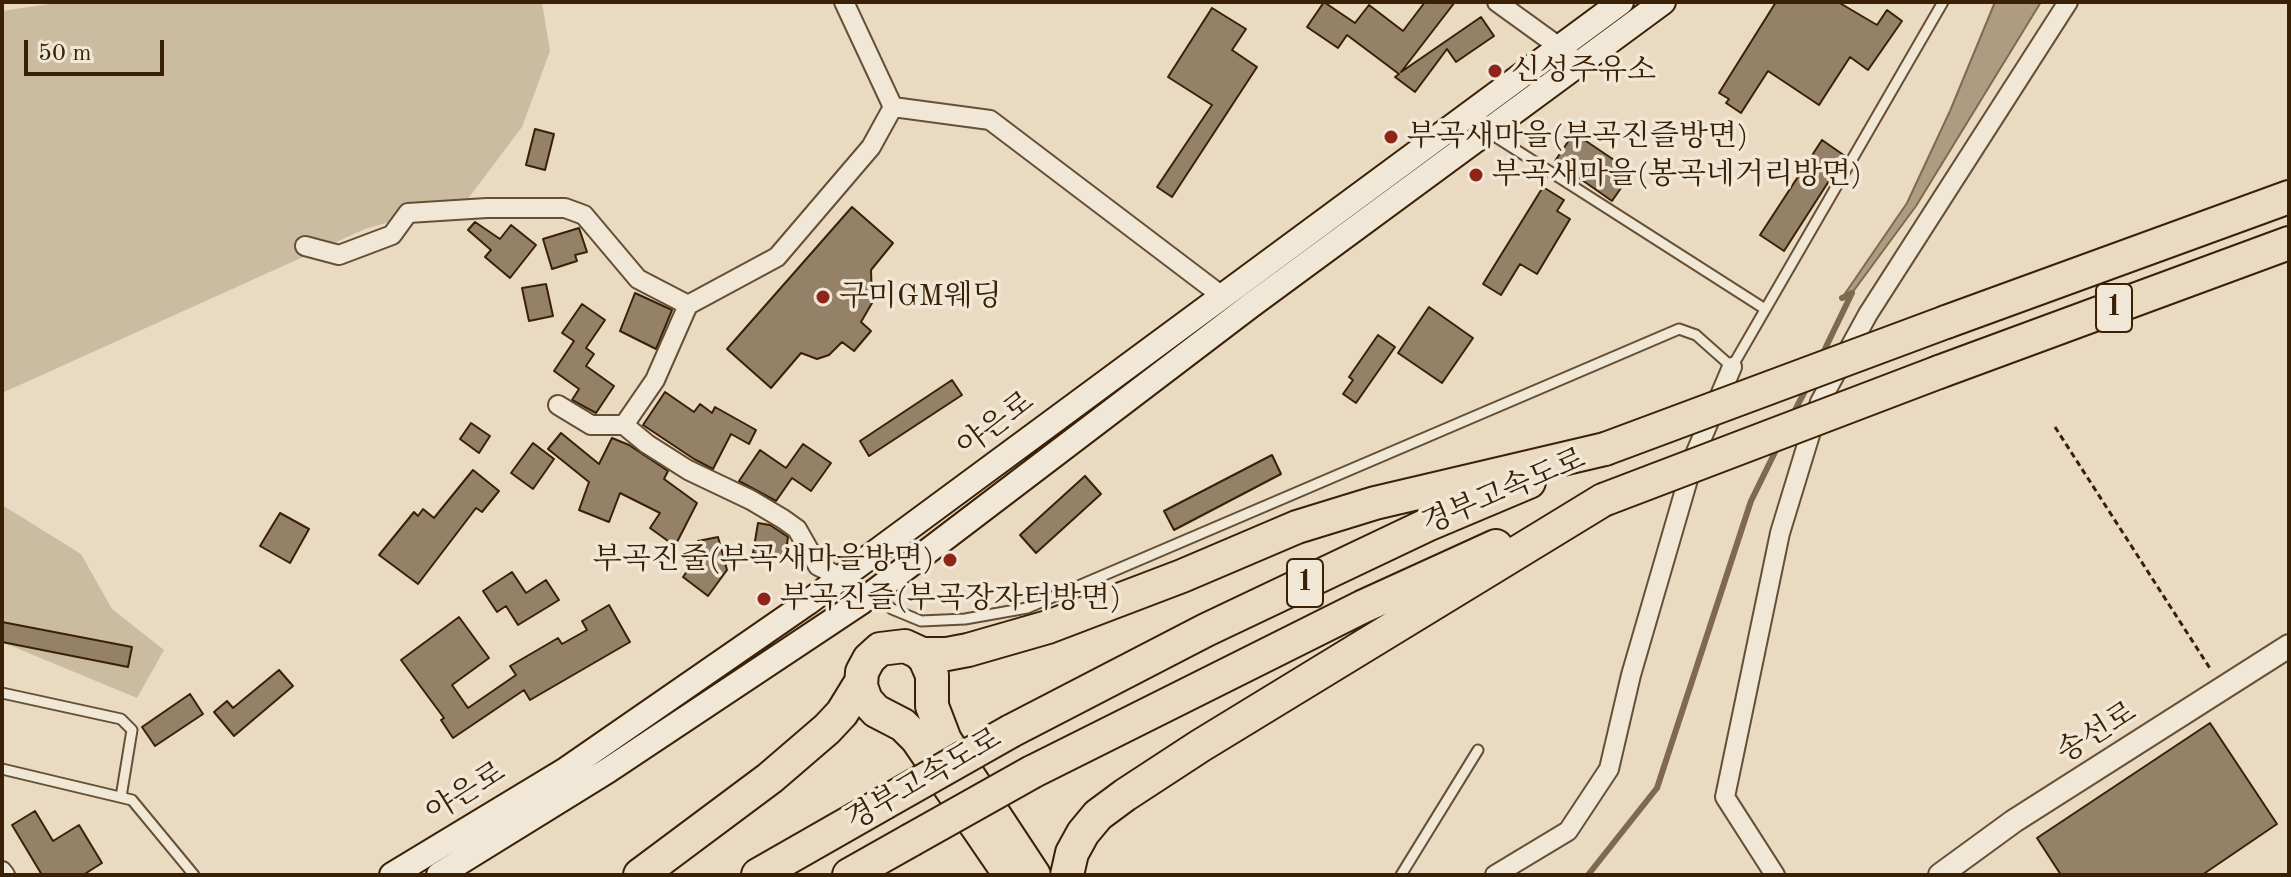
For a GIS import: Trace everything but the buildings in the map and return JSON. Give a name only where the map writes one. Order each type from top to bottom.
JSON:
[{"type":"highway","name":"경부고속도로","points":[[758,875],[1011,731],[1234,617],[1427,525],[1605,449],[2289,197]]},
{"type":"highway","name":"경부고속도로","points":[[849,875],[1032,772],[1362,607],[1603,500],[2289,243]]},
{"type":"highway","points":[[920,654],[957,652],[1048,627],[1182,576],[1297,527],[1375,503],[1605,449]]},
{"type":"highway","points":[[1067,875],[1072,853],[1083,833],[1098,815],[1125,795],[1603,500]]},
{"type":"highway","points":[[640,875],[770,778],[816,739],[842,713],[861,682],[866,663],[880,649],[905,646],[920,654],[932,672],[926,701],[932,706],[945,740],[1034,875]]},
{"type":"highway","points":[[861,682],[863,696],[869,704],[898,716],[923,746],[1010,875]]},
{"type":"main road","name":"야은로","points":[[392,875],[564,771],[842,578],[1621,2]]},
{"type":"main road","name":"야은로","points":[[439,875],[607,771],[871,594],[1238,315],[1663,2]]},
{"type":"street","points":[[844,2],[893,107]]},
{"type":"street","points":[[1497,2],[1581,63]]},
{"type":"street","points":[[1775,875],[1725,797],[1780,533],[1820,402],[1868,314],[2068,2]]},
{"type":"street","points":[[893,107],[990,120],[1222,296]]},
{"type":"street","points":[[624,425],[655,380],[688,305],[777,257],[871,147],[893,107]]},
{"type":"street","points":[[305,246],[339,255],[392,235],[408,213],[487,208],[565,208],[584,215],[638,279],[688,305]]},
{"type":"street","points":[[1495,875],[1568,831],[1609,769],[1631,675],[1696,452],[1732,367]]},
{"type":"street","points":[[558,405],[591,425],[624,425],[688,470],[751,500],[797,529],[818,566],[842,578]]},
{"type":"street","name":"송선로","points":[[1940,875],[2014,821],[2289,646]]},
{"type":"lane","points":[[842,578],[899,613],[921,621],[965,619],[1027,608],[1679,329],[1696,335],[1732,367],[1943,2]]},
{"type":"lane","points":[[1487,131],[1765,309]]},
{"type":"lane","points":[[2,693],[121,719],[132,730],[121,797]]},
{"type":"lane","points":[[1401,875],[1478,750]]},
{"type":"lane","points":[[2,769],[132,800],[194,875]]},
{"type":"path","points":[[2055,427],[2223,689]]},
{"type":"shaded area","points":[[63,2],[542,2],[550,51],[522,127],[467,200],[365,229],[2,393],[2,11]]},
{"type":"shaded area","points":[[1995,2],[2041,2],[1916,206],[1852,293],[1842,298],[1907,203],[1950,111]]},
{"type":"shaded area","points":[[2,505],[81,554],[112,609],[164,650],[137,698],[2,642]]},
{"type":"waterway","points":[[1822,355],[1852,293],[1842,298]]},
{"type":"waterway","points":[[1792,416],[1807,387]]},
{"type":"waterway","points":[[1588,875],[1657,788],[1751,501],[1779,444]]},
{"type":"place","name":"신성주유소","points":[[1495,71]]},
{"type":"place","name":"부곡새마을(부곡진즐방면)","points":[[1391,137]]},
{"type":"place","name":"부곡새마을(봉곡네거리방면)","points":[[1476,175]]},
{"type":"place","name":"구미GM웨딩","points":[[823,297]]},
{"type":"place","name":"부곡진줄(부곡새마을방면)","points":[[950,560]]},
{"type":"place","name":"부곡진즐(부곡장자터방면)","points":[[764,599]]}]
